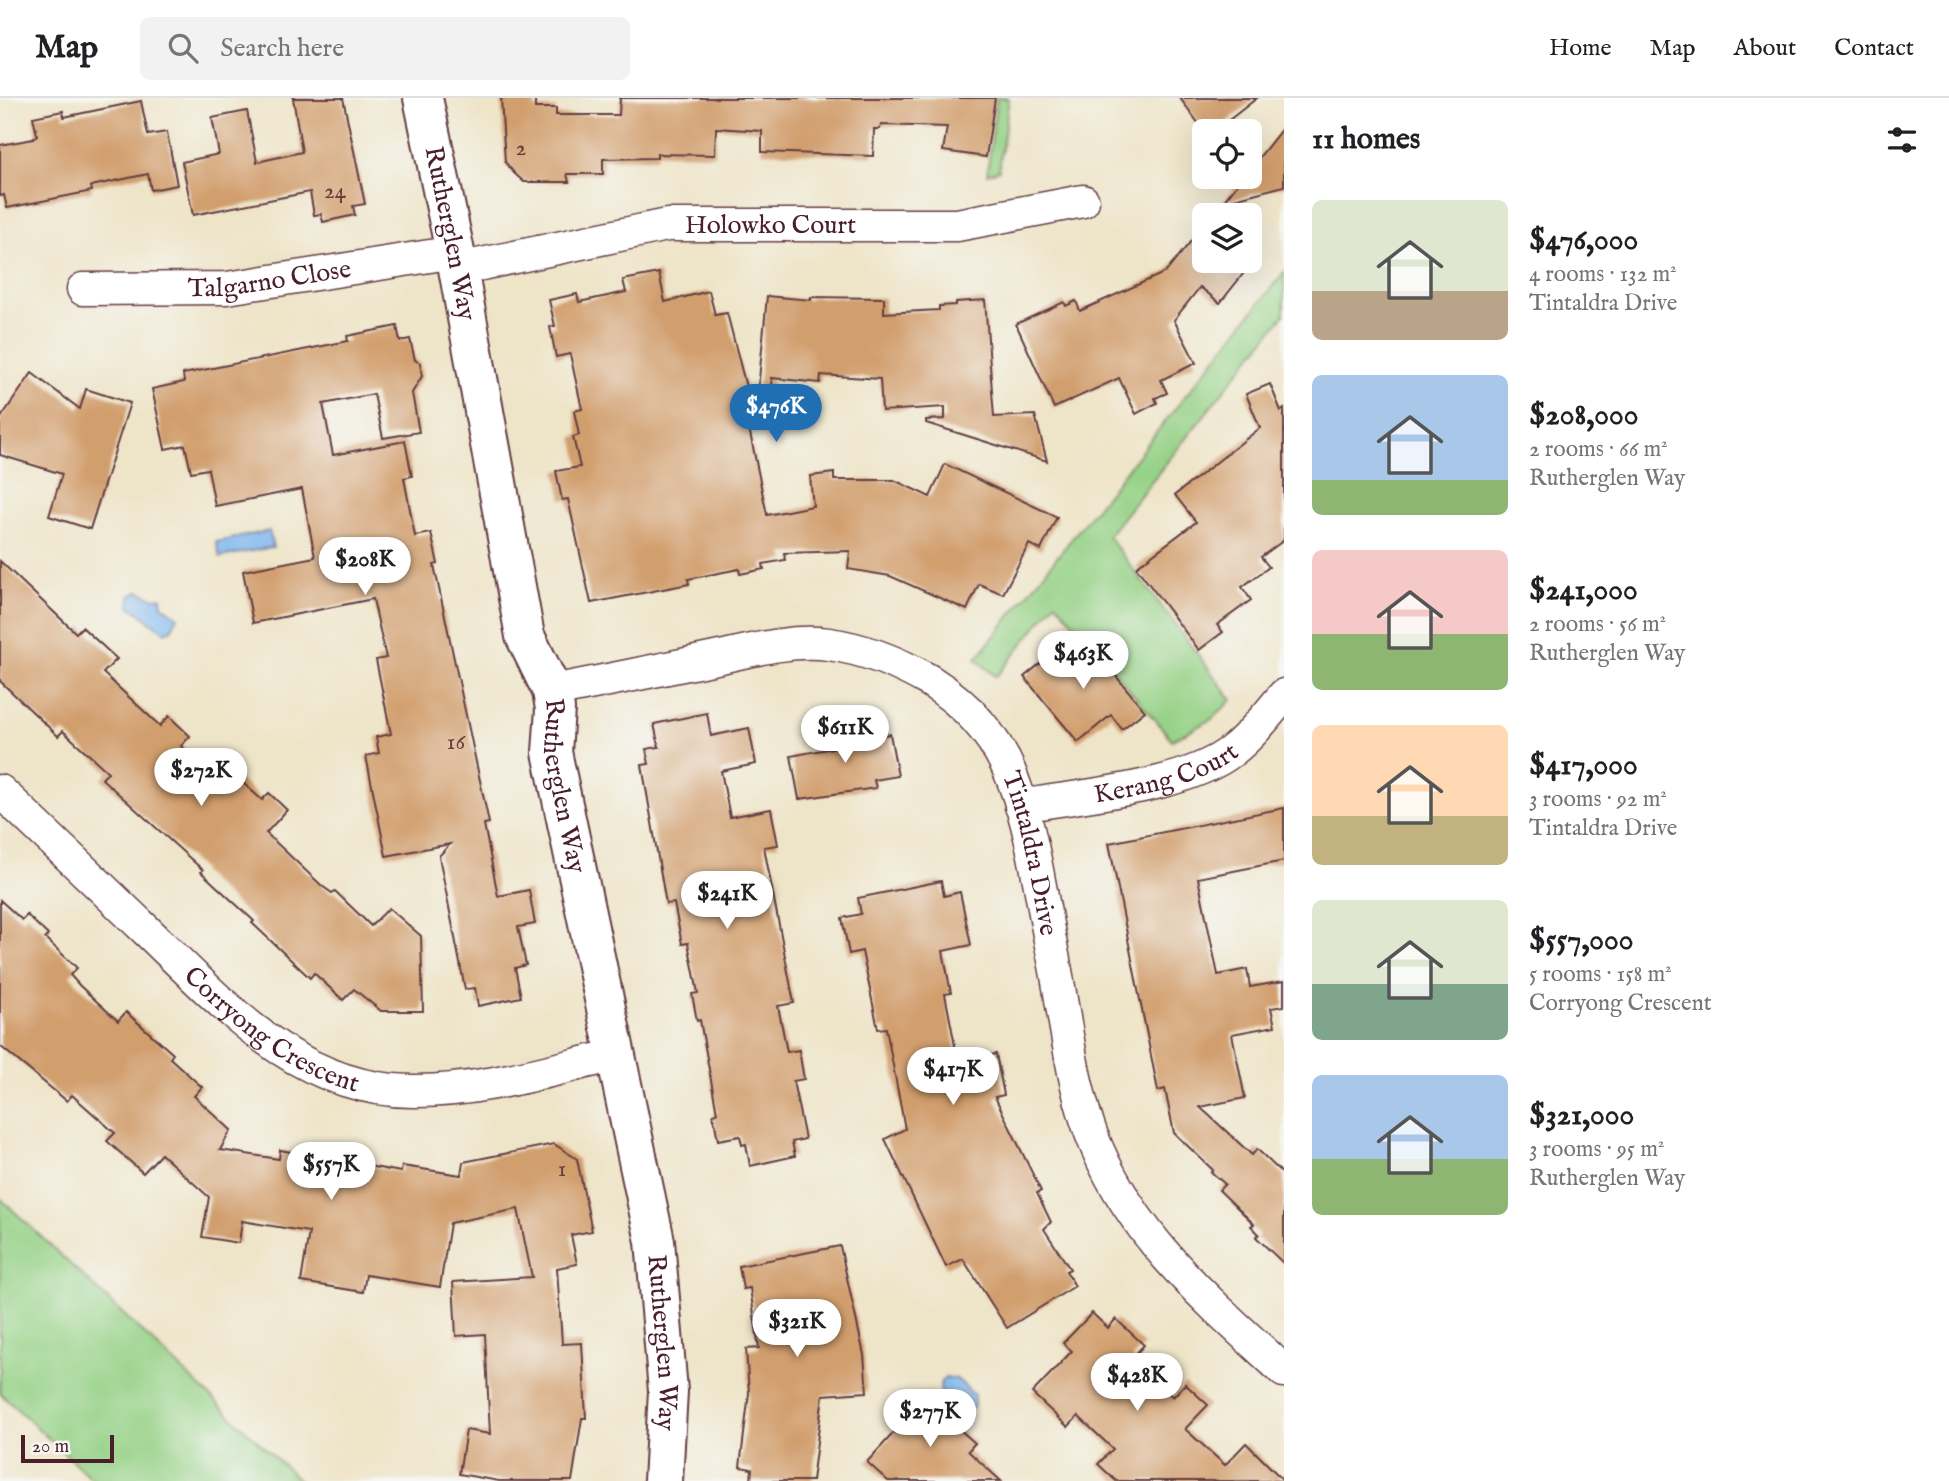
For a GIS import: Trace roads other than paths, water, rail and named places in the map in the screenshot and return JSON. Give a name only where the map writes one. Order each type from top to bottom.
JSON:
[{"type":"street","name":"Rutherglen Way","points":[[423,98],[457,260],[525,636],[552,691],[555,709],[552,752],[660,1272],[668,1391],[663,1481]]},
{"type":"street","name":"Holowko Court","points":[[457,260],[667,225],[957,225],[1083,201]]},
{"type":"street","name":"Talgarno Close","points":[[83,289],[227,288],[457,260]]},
{"type":"street","name":"Tintaldra Drive","points":[[552,691],[770,646],[810,643],[848,647],[919,675],[974,715],[1001,754],[1021,806],[1079,1084],[1091,1130],[1105,1166],[1119,1194],[1158,1250],[1281,1362]]},
{"type":"street","name":"Kerang Court","points":[[1021,806],[1175,778],[1209,766],[1253,733],[1284,695]]},
{"type":"street","name":"Corryong Crescent","points":[[0,791],[234,1015],[293,1059],[321,1073],[383,1089],[439,1090],[616,1055]]},
{"type":"water","points":[[269,531],[273,547],[220,557],[216,542]]},
{"type":"water","points":[[139,591],[153,598],[161,597],[162,605],[178,617],[171,630],[164,632],[130,606],[130,596]]},
{"type":"water","points":[[945,1377],[957,1379],[974,1395],[974,1407],[969,1410],[959,1409],[941,1394],[940,1384]]}]
